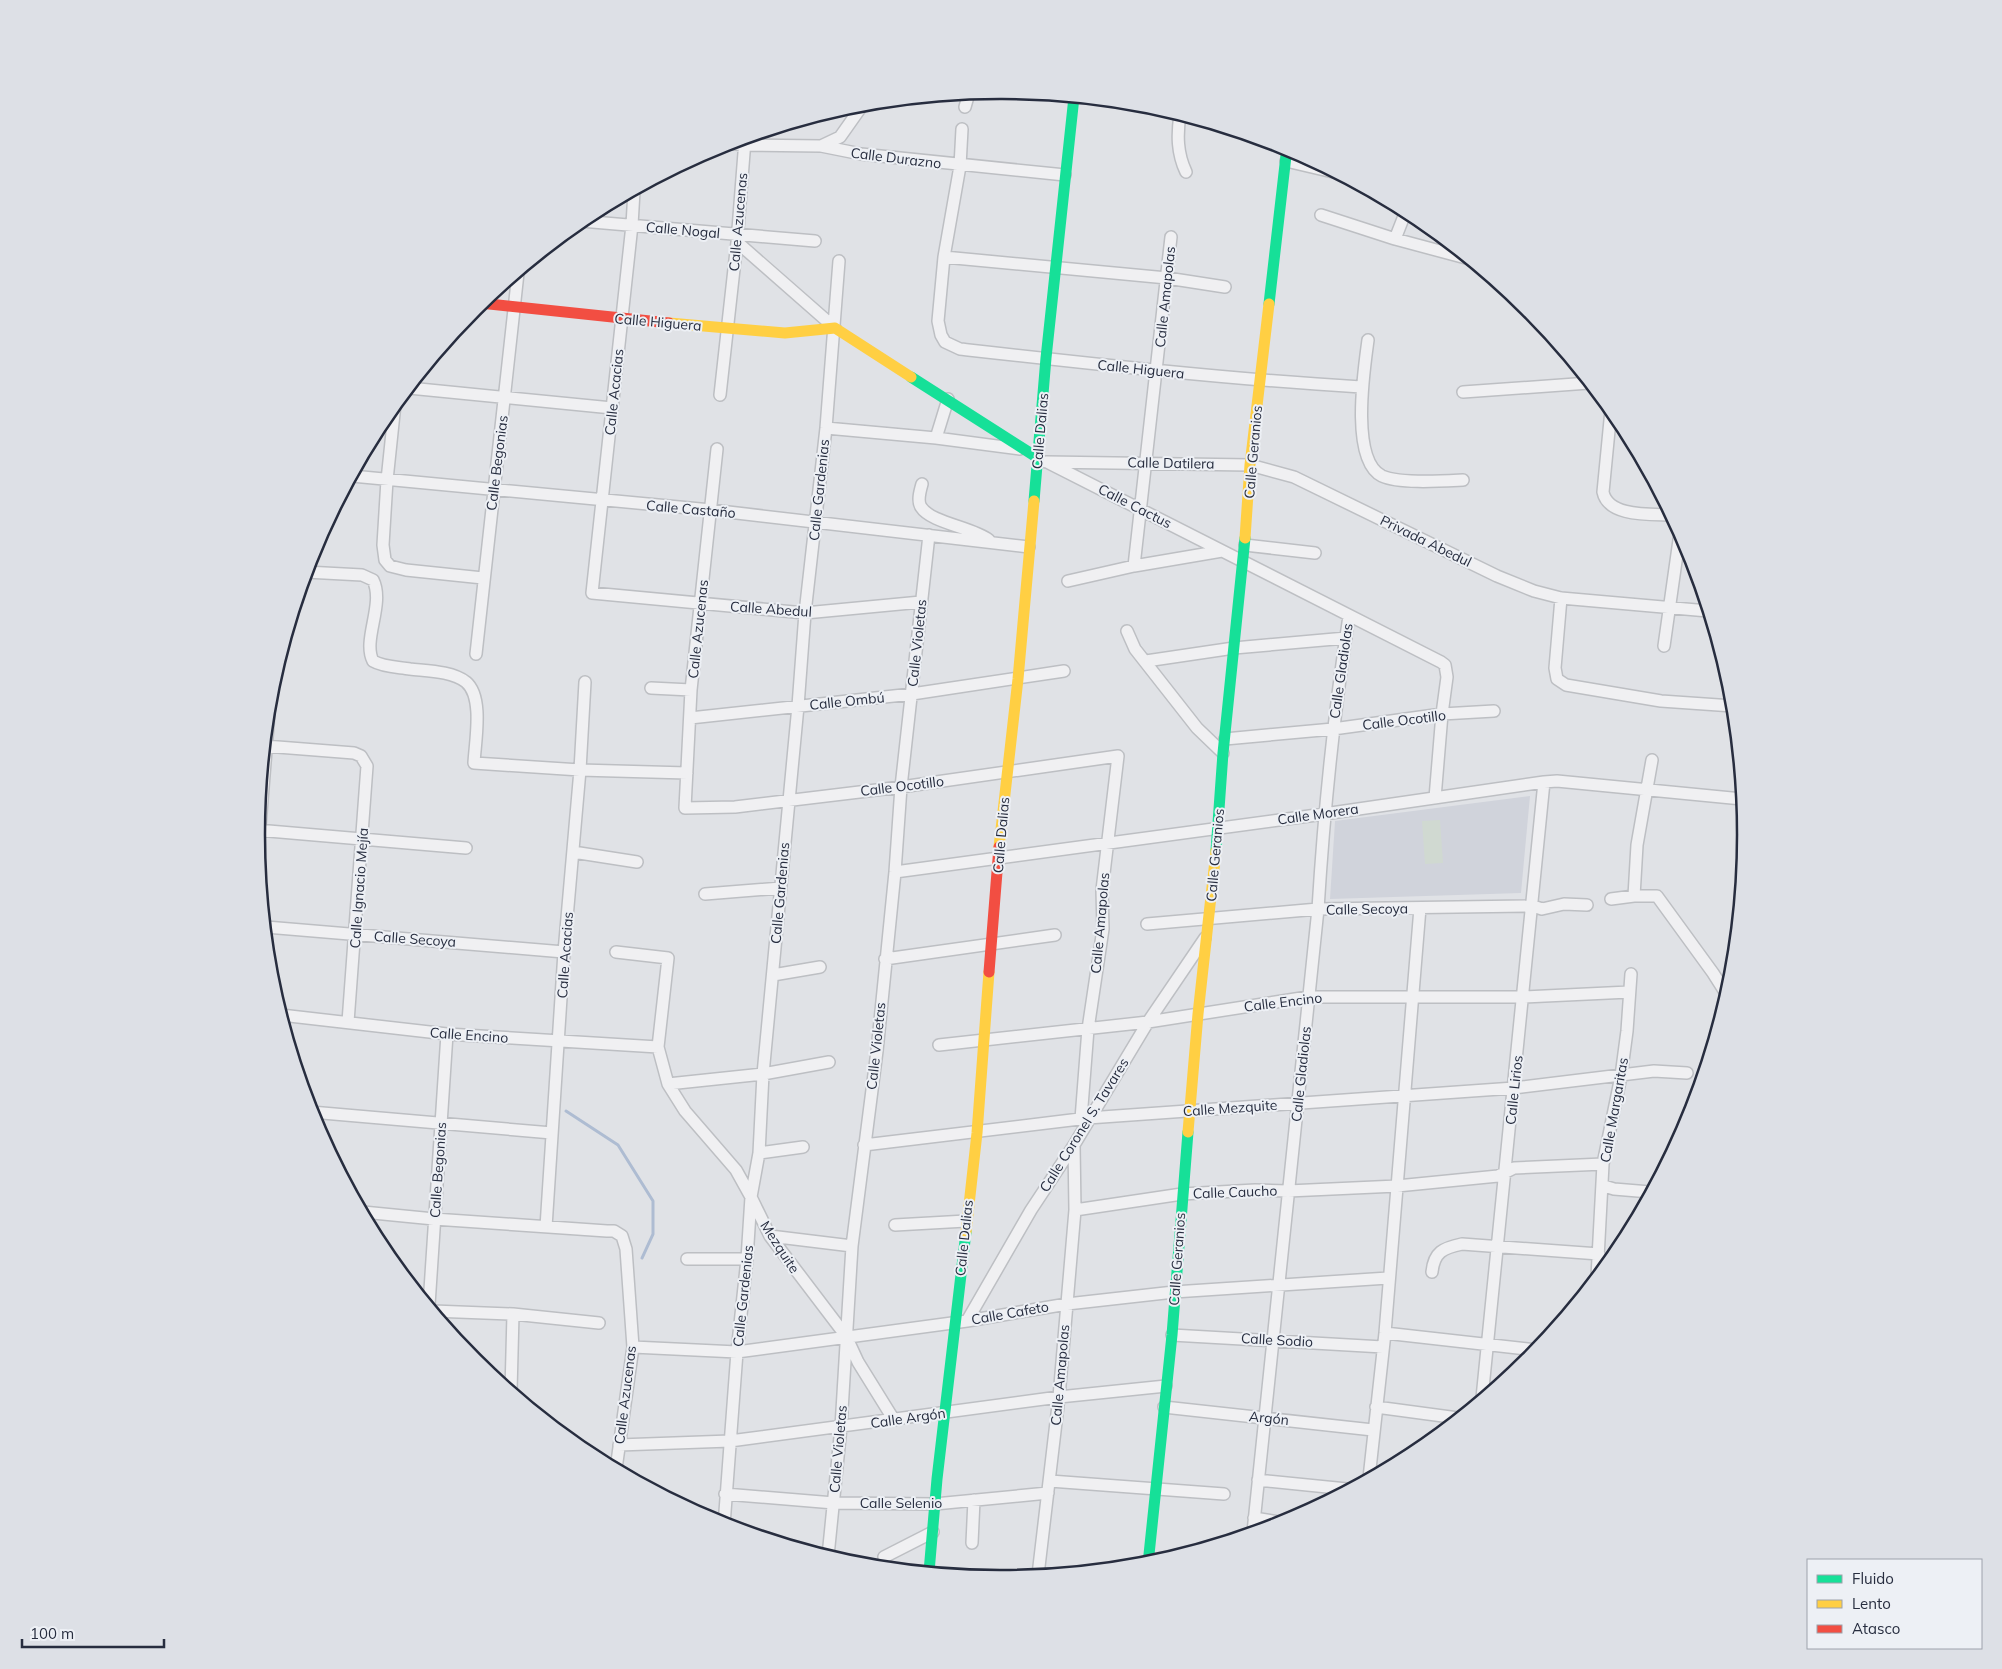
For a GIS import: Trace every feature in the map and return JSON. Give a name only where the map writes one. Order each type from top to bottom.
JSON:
[{"type":"street","points":[[965,107],[967,100]]},
{"type":"street","name":"Calle Dalias","points":[[930,1567],[977,1132],[993,945],[998,858],[1018,679],[1029,547],[1042,460],[1046,358],[1073,103]]},
{"type":"street","points":[[821,146],[840,137],[858,113]]},
{"type":"street","points":[[1180,121],[1178,146],[1180,158],[1186,172]]},
{"type":"street","points":[[962,129],[960,166],[944,257],[1167,278],[1225,287]]},
{"type":"street","name":"Calle Durazno","points":[[753,142],[821,146],[861,154],[960,166],[1065,175]]},
{"type":"street","name":"Calle Azucenas","points":[[720,395],[737,239],[745,145]]},
{"type":"street","name":"Calle Geranios","points":[[1149,1555],[1172,1335],[1182,1194],[1198,1014],[1210,918],[1223,753],[1244,562],[1250,465],[1286,157]]},
{"type":"street","points":[[1286,161],[1306,166]]},
{"type":"street","name":"Calle Acacias","points":[[592,593],[634,197]]},
{"type":"street","points":[[1321,215],[1396,239],[1453,255]]},
{"type":"street","points":[[1396,239],[1403,219]]},
{"type":"street","name":"Calle Nogal","points":[[594,222],[632,225],[737,239],[816,241]]},
{"type":"street","name":"Calle Amapolas","points":[[1134,566],[1144,462],[1171,236]]},
{"type":"street","points":[[737,239],[835,328]]},
{"type":"street","name":"Calle Higuera","points":[[944,257],[938,321],[944,342],[949,345],[960,348],[1046,358],[1260,381],[1361,387]]},
{"type":"street","name":"Calle Gardenias","points":[[724,1516],[737,1352],[758,1153],[805,613],[826,428],[840,261]]},
{"type":"street","name":"Calle Begonias","points":[[476,654],[517,280]]},
{"type":"street","name":"Calle Higuera","points":[[491,304],[622,319],[785,333],[835,328]]},
{"type":"street","name":"Calle Cactus","points":[[835,328],[1042,460],[1141,508],[1441,662],[1445,665],[1447,676],[1442,714]]},
{"type":"street","points":[[1368,340],[1361,387],[1366,455],[1374,470],[1383,476],[1395,479],[1416,481],[1463,480]]},
{"type":"street","points":[[1463,392],[1582,383]]},
{"type":"street","points":[[416,389],[612,408]]},
{"type":"street","points":[[936,438],[948,399]]},
{"type":"street","points":[[394,419],[387,480],[385,560],[390,566],[406,570],[483,578]]},
{"type":"street","points":[[1610,422],[1604,492],[1605,500],[1618,509],[1637,513],[1664,515]]},
{"type":"street","points":[[826,428],[936,438],[1025,449]]},
{"type":"street","name":"Calle Azucenas","points":[[686,808],[691,690],[717,449]]},
{"type":"street","name":"Calle Datilera","points":[[1042,460],[1250,465],[1294,477]]},
{"type":"street","name":"Calle Castaño","points":[[359,477],[711,510],[1029,547]]},
{"type":"street","name":"Privada Abedul","points":[[1294,477],[1497,576],[1534,591],[1561,598]]},
{"type":"street","points":[[922,484],[919,500],[921,508],[925,512],[947,523],[979,533],[991,542]]},
{"type":"street","name":"Calle Violetas","points":[[829,1549],[841,1427],[852,1246],[877,1051],[901,787],[929,535]]},
{"type":"street","points":[[1245,545],[1315,553]]},
{"type":"street","points":[[1664,646],[1678,546]]},
{"type":"street","points":[[1068,581],[1134,566],[1222,551]]},
{"type":"street","points":[[314,573],[362,576],[372,580],[377,596],[370,652],[373,661],[437,672],[465,681],[475,695],[474,763],[580,770],[687,773]]},
{"type":"street","name":"Calle Abedul","points":[[592,593],[805,613],[921,602]]},
{"type":"street","points":[[1702,611],[1561,598],[1554,668],[1557,679],[1566,685],[1661,701],[1725,705]]},
{"type":"street","name":"Calle Gladiolas","points":[[1254,1525],[1288,1191],[1299,1103],[1318,909],[1324,814],[1333,729],[1349,616]]},
{"type":"street","points":[[1127,631],[1135,649],[1197,728],[1223,753]]},
{"type":"street","points":[[1146,661],[1234,648],[1346,638]]},
{"type":"street","name":"Calle Ombú","points":[[690,718],[912,694],[1064,672]]},
{"type":"street","name":"Calle Acacias","points":[[546,1227],[564,952],[580,770],[585,682]]},
{"type":"street","points":[[651,688],[691,690]]},
{"type":"street","name":"Calle Ocotillo","points":[[1225,739],[1333,729],[1442,714],[1494,712]]},
{"type":"street","points":[[1435,798],[1442,714]]},
{"type":"street","name":"Calle Ignacio Mejía","points":[[271,746],[354,753],[362,756],[367,766],[356,935],[348,1022]]},
{"type":"street","name":"Calle Amapolas","points":[[1084,1118],[1088,1029],[1103,929],[1102,890],[1118,756]]},
{"type":"street","name":"Calle Ocotillo","points":[[686,808],[712,809],[901,787],[1118,756]]},
{"type":"street","points":[[1634,896],[1637,845],[1652,760]]},
{"type":"street","name":"Calle Morera","points":[[894,872],[1324,814],[1544,782],[1556,781],[1736,798]]},
{"type":"street","name":"Calle Lirios","points":[[1483,1391],[1544,782]]},
{"type":"street","points":[[265,831],[466,848]]},
{"type":"street","points":[[573,852],[637,862]]},
{"type":"street","points":[[705,894],[781,888]]},
{"type":"street","points":[[1611,899],[1652,895],[1660,899],[1721,986]]},
{"type":"street","name":"Calle Secoya","points":[[1147,924],[1318,909],[1533,906],[1542,909],[1564,904],[1587,905]]},
{"type":"street","points":[[1370,1472],[1385,1334],[1388,1278],[1420,908]]},
{"type":"street","name":"Calle Secoya","points":[[272,928],[564,952]]},
{"type":"street","name":"Calle Coronel S. Tavares","points":[[967,1320],[1031,1210],[1074,1145],[1084,1118],[1208,934]]},
{"type":"street","points":[[885,959],[1055,935]]},
{"type":"street","points":[[616,952],[668,958],[658,1047]]},
{"type":"street","points":[[773,975],[820,967]]},
{"type":"street","name":"Calle Margaritas","points":[[1599,1263],[1604,1164],[1621,1076],[1627,1031],[1631,974]]},
{"type":"street","name":"Calle Encino","points":[[939,1045],[1148,1022],[1308,997],[1413,998],[1629,992]]},
{"type":"street","name":"Calle Encino","points":[[288,1016],[447,1034],[658,1047]]},
{"type":"street","name":"Calle Begonias","points":[[429,1297],[447,1034]]},
{"type":"street","name":"Mezquite","points":[[658,1047],[668,1084],[685,1111],[736,1170],[752,1197],[770,1236],[846,1336],[858,1362],[894,1420]]},
{"type":"street","points":[[668,1084],[764,1074],[829,1062]]},
{"type":"street","name":"Calle Mezquite","points":[[864,1145],[1084,1118],[1514,1088],[1654,1071],[1687,1073]]},
{"type":"street","points":[[320,1113],[552,1133]]},
{"type":"street","name":"Calle Amapolas","points":[[1039,1569],[1059,1397],[1075,1210],[1074,1145]]},
{"type":"street","points":[[758,1153],[803,1147]]},
{"type":"street","name":"Calle Caucho","points":[[1075,1210],[1182,1194],[1397,1186],[1498,1176],[1514,1168],[1604,1164]]},
{"type":"street","points":[[1604,1186],[1614,1189],[1644,1191]]},
{"type":"street","points":[[371,1213],[546,1227]]},
{"type":"street","points":[[895,1225],[966,1221]]},
{"type":"street","name":"Calle Azucenas","points":[[546,1227],[607,1231],[619,1233],[624,1240],[633,1347],[617,1462]]},
{"type":"street","points":[[770,1236],[852,1246]]},
{"type":"street","points":[[1432,1272],[1433,1260],[1437,1255],[1452,1246],[1462,1244],[1599,1254]]},
{"type":"street","points":[[687,1259],[748,1259]]},
{"type":"street","name":"Calle Cafeto","points":[[633,1347],[737,1352],[955,1322],[1067,1304],[1174,1292],[1388,1278]]},
{"type":"street","points":[[441,1311],[513,1314],[599,1323]]},
{"type":"street","points":[[511,1383],[513,1314]]},
{"type":"street","points":[[1385,1334],[1526,1349]]},
{"type":"street","name":"Calle Sodio","points":[[1172,1335],[1383,1347]]},
{"type":"street","name":"Calle Argón","points":[[619,1445],[730,1441],[1059,1397],[1166,1386]]},
{"type":"street","points":[[1376,1407],[1450,1417]]},
{"type":"street","name":"Argón","points":[[1164,1408],[1264,1417],[1373,1430]]},
{"type":"street","points":[[1258,1480],[1336,1489]]},
{"type":"street","points":[[1050,1481],[1155,1487],[1224,1494]]},
{"type":"street","name":"Calle Selenio","points":[[725,1494],[834,1503],[935,1504],[1048,1493]]},
{"type":"street","points":[[972,1543],[974,1500]]},
{"type":"street","points":[[1254,1518],[1267,1520]]},
{"type":"street","points":[[884,1557],[933,1532]]},
{"type":"shaded area","points":[[1530,796],[1521,893],[1330,899],[1335,821]]},
{"type":"shaded area","points":[[1440,820],[1443,863],[1425,864],[1422,821]]},
{"type":"waterway","points":[[566,1111],[618,1145],[653,1201],[653,1234],[642,1258]]},
{"type":"traffic: fast","points":[[1034,501],[1046,358],[1073,103]]},
{"type":"traffic: fast","points":[[1269,304],[1286,156]]},
{"type":"traffic: fast","points":[[911,377],[1038,458]]},
{"type":"traffic: fast","points":[[1216,851],[1223,753],[1245,538]]},
{"type":"traffic: fast","points":[[1149,1555],[1172,1335],[1188,1132]]},
{"type":"traffic: fast","points":[[929,1567],[937,1479],[966,1232]]},
{"type":"traffic: slow","points":[[1245,538],[1250,465],[1269,304]]},
{"type":"traffic: slow","points":[[669,323],[785,333],[835,328],[911,377]]},
{"type":"traffic: slow","points":[[999,847],[1018,679],[1034,501]]},
{"type":"traffic: slow","points":[[1188,1132],[1198,1014],[1216,851]]},
{"type":"traffic: slow","points":[[966,1232],[977,1133],[989,972]]},
{"type":"traffic: jam","points":[[491,304],[669,323]]},
{"type":"traffic: jam","points":[[989,972],[999,847]]}]
